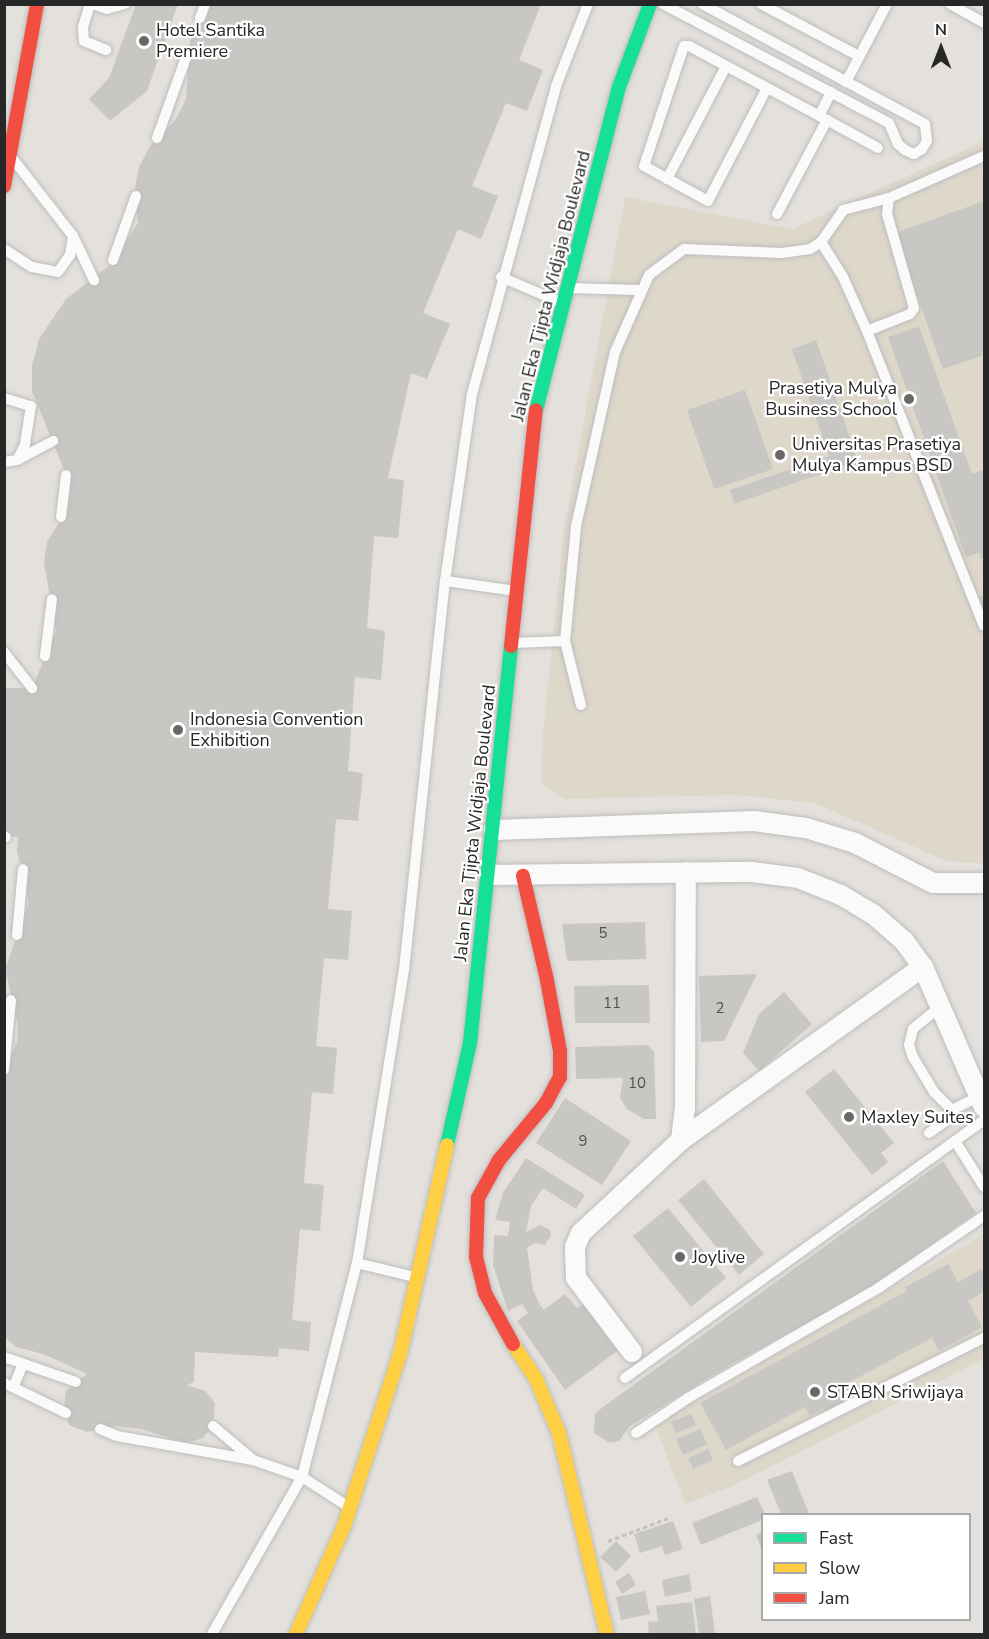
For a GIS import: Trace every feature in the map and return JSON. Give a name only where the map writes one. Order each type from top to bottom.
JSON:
[{"type":"street","points":[[4,186],[37,4]]},
{"type":"street","name":"Jalan Eka Tjipta Widjaja Boulevard","points":[[296,1635],[350,1508],[400,1354],[470,1043],[536,410],[619,87],[650,4]]},
{"type":"street","points":[[494,830],[754,821],[806,828],[855,843],[933,883],[984,883]]},
{"type":"street","points":[[681,1140],[685,1108],[686,872]]},
{"type":"street","points":[[489,875],[752,872],[798,878],[841,895],[873,914],[904,941],[923,967],[982,1101]]},
{"type":"street","points":[[523,876],[548,980],[560,1051],[560,1077],[546,1103],[499,1160],[478,1198],[476,1257],[484,1293],[499,1323],[548,1402],[607,1635]]},
{"type":"street","points":[[632,1352],[576,1278],[575,1247],[582,1233],[681,1140],[923,967]]},
{"type":"lane","points":[[105,50],[84,41],[83,27],[91,4],[107,9],[125,4]]},
{"type":"lane","points":[[200,18],[205,4]]},
{"type":"lane","points":[[212,1635],[302,1477],[357,1263],[404,970],[445,581],[472,393],[501,277],[556,86],[588,4]]},
{"type":"lane","points":[[663,4],[889,123],[898,144],[905,150],[914,154],[922,149],[927,141],[925,124],[702,4]]},
{"type":"lane","points":[[761,4],[859,56]]},
{"type":"lane","points":[[846,82],[887,4]]},
{"type":"lane","points":[[950,4],[984,22]]},
{"type":"lane","points":[[767,88],[708,201],[647,169],[643,160],[680,49],[689,46],[823,118],[878,148]]},
{"type":"lane","points":[[157,138],[188,52]]},
{"type":"lane","points":[[667,179],[726,66]]},
{"type":"lane","points":[[777,214],[823,118],[831,92]]},
{"type":"lane","points":[[11,156],[73,236],[94,280]]},
{"type":"lane","points":[[581,705],[565,641],[576,526],[615,352],[640,290],[649,275],[684,249],[782,253],[810,249],[821,242],[843,210],[889,198],[984,156]]},
{"type":"lane","points":[[113,260],[136,196]]},
{"type":"lane","points":[[867,331],[910,314],[914,308],[887,213],[889,198]]},
{"type":"lane","points":[[4,249],[32,267],[58,272],[70,255],[73,236]]},
{"type":"lane","points":[[821,242],[843,277],[867,331],[984,626]]},
{"type":"lane","points":[[501,277],[562,303]]},
{"type":"lane","points":[[566,288],[640,290]]},
{"type":"lane","points":[[4,398],[31,406],[25,446],[17,460]]},
{"type":"lane","points":[[4,462],[17,460],[53,441]]},
{"type":"lane","points":[[61,517],[66,475]]},
{"type":"lane","points":[[445,581],[516,591]]},
{"type":"lane","points":[[45,656],[52,598]]},
{"type":"lane","points":[[511,644],[565,641]]},
{"type":"lane","points":[[4,652],[32,688]]},
{"type":"lane","points":[[17,935],[24,869]]},
{"type":"lane","points":[[4,1070],[11,1000]]},
{"type":"lane","points":[[941,1006],[913,1029],[909,1045],[934,1092],[952,1110]]},
{"type":"lane","points":[[929,1133],[945,1122],[952,1110],[982,1101]]},
{"type":"lane","points":[[625,1378],[984,1120]]},
{"type":"lane","points":[[955,1141],[984,1187]]},
{"type":"lane","points":[[636,1433],[688,1398],[877,1289],[984,1216]]},
{"type":"lane","points":[[357,1263],[417,1277]]},
{"type":"lane","points":[[738,1461],[984,1338]]},
{"type":"lane","points":[[4,1357],[76,1382]]},
{"type":"lane","points":[[24,1364],[9,1385],[66,1413]]},
{"type":"lane","points":[[213,1426],[253,1460]]},
{"type":"lane","points":[[100,1429],[117,1436],[253,1460],[302,1477],[350,1508]]},
{"type":"path","points":[[587,1549],[668,1518]]},
{"type":"shaded area","name":"Universitas Prasetiya Mulya Kampus BSD","points":[[984,141],[984,864],[946,861],[815,803],[735,795],[565,799],[541,783],[543,733],[564,529],[625,197],[792,229]]},
{"type":"shaded area","name":"STABN Sriwijaya","points":[[984,1234],[984,1359],[732,1486],[685,1504],[655,1425]]},
{"type":"building","name":"Hotel Santika Premiere","points":[[136,4],[178,4],[147,91],[110,121],[89,99],[109,78]]},
{"type":"building","name":"Indonesia Convention Exhibition","points":[[211,4],[541,4],[519,60],[543,70],[527,111],[506,103],[472,186],[498,196],[481,239],[458,229],[423,313],[450,324],[427,379],[411,373],[388,478],[404,480],[398,538],[374,536],[367,628],[385,631],[381,680],[355,677],[348,771],[363,773],[358,821],[336,819],[328,909],[352,911],[348,960],[324,958],[316,1046],[337,1048],[333,1094],[312,1092],[304,1183],[324,1185],[320,1231],[300,1229],[292,1320],[311,1322],[309,1351],[279,1348],[278,1357],[195,1352],[194,1382],[187,1385],[205,1391],[215,1403],[213,1426],[203,1438],[187,1443],[141,1429],[115,1426],[87,1432],[69,1425],[64,1408],[66,1391],[87,1374],[43,1354],[16,1347],[4,1336],[4,1071],[17,1042],[18,1025],[5,969],[29,903],[17,851],[18,837],[4,836],[4,688],[32,688],[56,631],[44,563],[47,542],[66,511],[70,494],[66,475],[32,391],[32,366],[39,339],[66,299],[110,265],[138,223],[135,188],[139,167],[150,146],[176,119],[186,99],[190,40]]},
{"type":"building","points":[[984,201],[984,355],[943,369],[895,233]]},
{"type":"building","points":[[919,326],[972,474],[984,469],[984,558],[981,559],[979,553],[966,557],[888,337]]},
{"type":"building","points":[[816,340],[858,461],[734,504],[730,490],[829,456],[792,349]]},
{"type":"building","points":[[745,390],[773,469],[714,489],[687,410]]},
{"type":"building","points":[[984,595],[984,614],[978,597]]},
{"type":"building","points":[[645,922],[646,959],[567,961],[562,924]]},
{"type":"building","points":[[757,974],[724,1041],[701,1042],[699,976]]},
{"type":"building","points":[[649,985],[650,1023],[575,1023],[574,986]]},
{"type":"building","points":[[784,992],[812,1024],[759,1071],[743,1053],[759,1014]]},
{"type":"building","points":[[647,1045],[654,1051],[656,1119],[644,1119],[627,1109],[620,1098],[623,1078],[576,1079],[575,1047]]},
{"type":"building","name":"Maxley Suites","points":[[834,1069],[894,1143],[881,1153],[888,1162],[872,1175],[805,1092]]},
{"type":"building","points":[[565,1098],[631,1141],[602,1185],[536,1143]]},
{"type":"building","points":[[526,1158],[585,1195],[576,1209],[543,1188],[531,1206],[526,1232],[540,1225],[550,1230],[551,1235],[545,1245],[534,1243],[527,1248],[533,1290],[540,1305],[544,1310],[565,1294],[577,1308],[585,1303],[621,1348],[565,1390],[517,1321],[528,1313],[522,1304],[508,1311],[493,1265],[494,1235],[508,1236],[510,1222],[495,1220],[503,1193]]},
{"type":"building","points":[[943,1161],[976,1213],[862,1293],[728,1366],[630,1426],[619,1441],[610,1443],[594,1433],[595,1414],[603,1407]]},
{"type":"building","points":[[704,1179],[764,1254],[739,1275],[678,1200]]},
{"type":"building","name":"Joylive","points":[[668,1208],[726,1278],[691,1307],[633,1236]]},
{"type":"building","points":[[948,1264],[958,1282],[982,1269],[984,1272],[984,1292],[968,1301],[982,1327],[939,1351],[932,1338],[846,1384],[851,1393],[843,1398],[846,1403],[827,1414],[824,1408],[810,1416],[805,1407],[726,1450],[700,1403],[907,1291],[905,1287]]},
{"type":"building","points":[[691,1414],[696,1425],[676,1433],[671,1422]]},
{"type":"building","points":[[700,1429],[707,1444],[683,1455],[676,1439]]},
{"type":"building","points":[[708,1449],[713,1460],[693,1469],[688,1458]]},
{"type":"building","points":[[792,1471],[809,1513],[781,1513],[767,1480]]},
{"type":"building","points":[[757,1497],[765,1513],[761,1513],[761,1520],[701,1545],[692,1523]]},
{"type":"building","points":[[673,1521],[683,1549],[665,1555],[662,1546],[640,1553],[634,1534]]},
{"type":"building","points":[[761,1532],[761,1548],[756,1535]]},
{"type":"building","points":[[616,1541],[631,1556],[616,1572],[600,1557]]},
{"type":"building","points":[[629,1573],[636,1585],[622,1594],[615,1582]]},
{"type":"building","points":[[689,1574],[692,1591],[665,1597],[662,1580]]},
{"type":"building","points":[[645,1591],[650,1614],[621,1620],[616,1597]]},
{"type":"building","points":[[710,1596],[715,1634],[699,1634],[694,1599]]},
{"type":"building","points":[[692,1602],[696,1634],[649,1634],[648,1622],[658,1621],[656,1606]]},
{"type":"traffic: fast","points":[[536,410],[619,87],[650,4]]},
{"type":"traffic: fast","points":[[447,1145],[470,1043],[511,646]]},
{"type":"traffic: slow","points":[[296,1634],[344,1526],[400,1354],[447,1145]]},
{"type":"traffic: slow","points":[[513,1344],[536,1379],[559,1433],[607,1634]]},
{"type":"traffic: jam","points":[[4,186],[37,4]]},
{"type":"traffic: jam","points":[[511,646],[536,410]]},
{"type":"traffic: jam","points":[[513,1344],[485,1293],[476,1257],[478,1198],[499,1160],[546,1103],[560,1077],[560,1051],[547,980],[523,876]]},
{"type":"place","name":"Hotel Santika Premiere","points":[[144,41]]},
{"type":"place","name":"Prasetiya Mulya Business School","points":[[909,399]]},
{"type":"place","name":"Universitas Prasetiya Mulya Kampus BSD","points":[[780,455]]},
{"type":"place","name":"Indonesia Convention Exhibition","points":[[178,730]]},
{"type":"place","name":"Maxley Suites","points":[[849,1117]]},
{"type":"place","name":"Joylive","points":[[680,1257]]},
{"type":"place","name":"STABN Sriwijaya","points":[[815,1392]]}]
